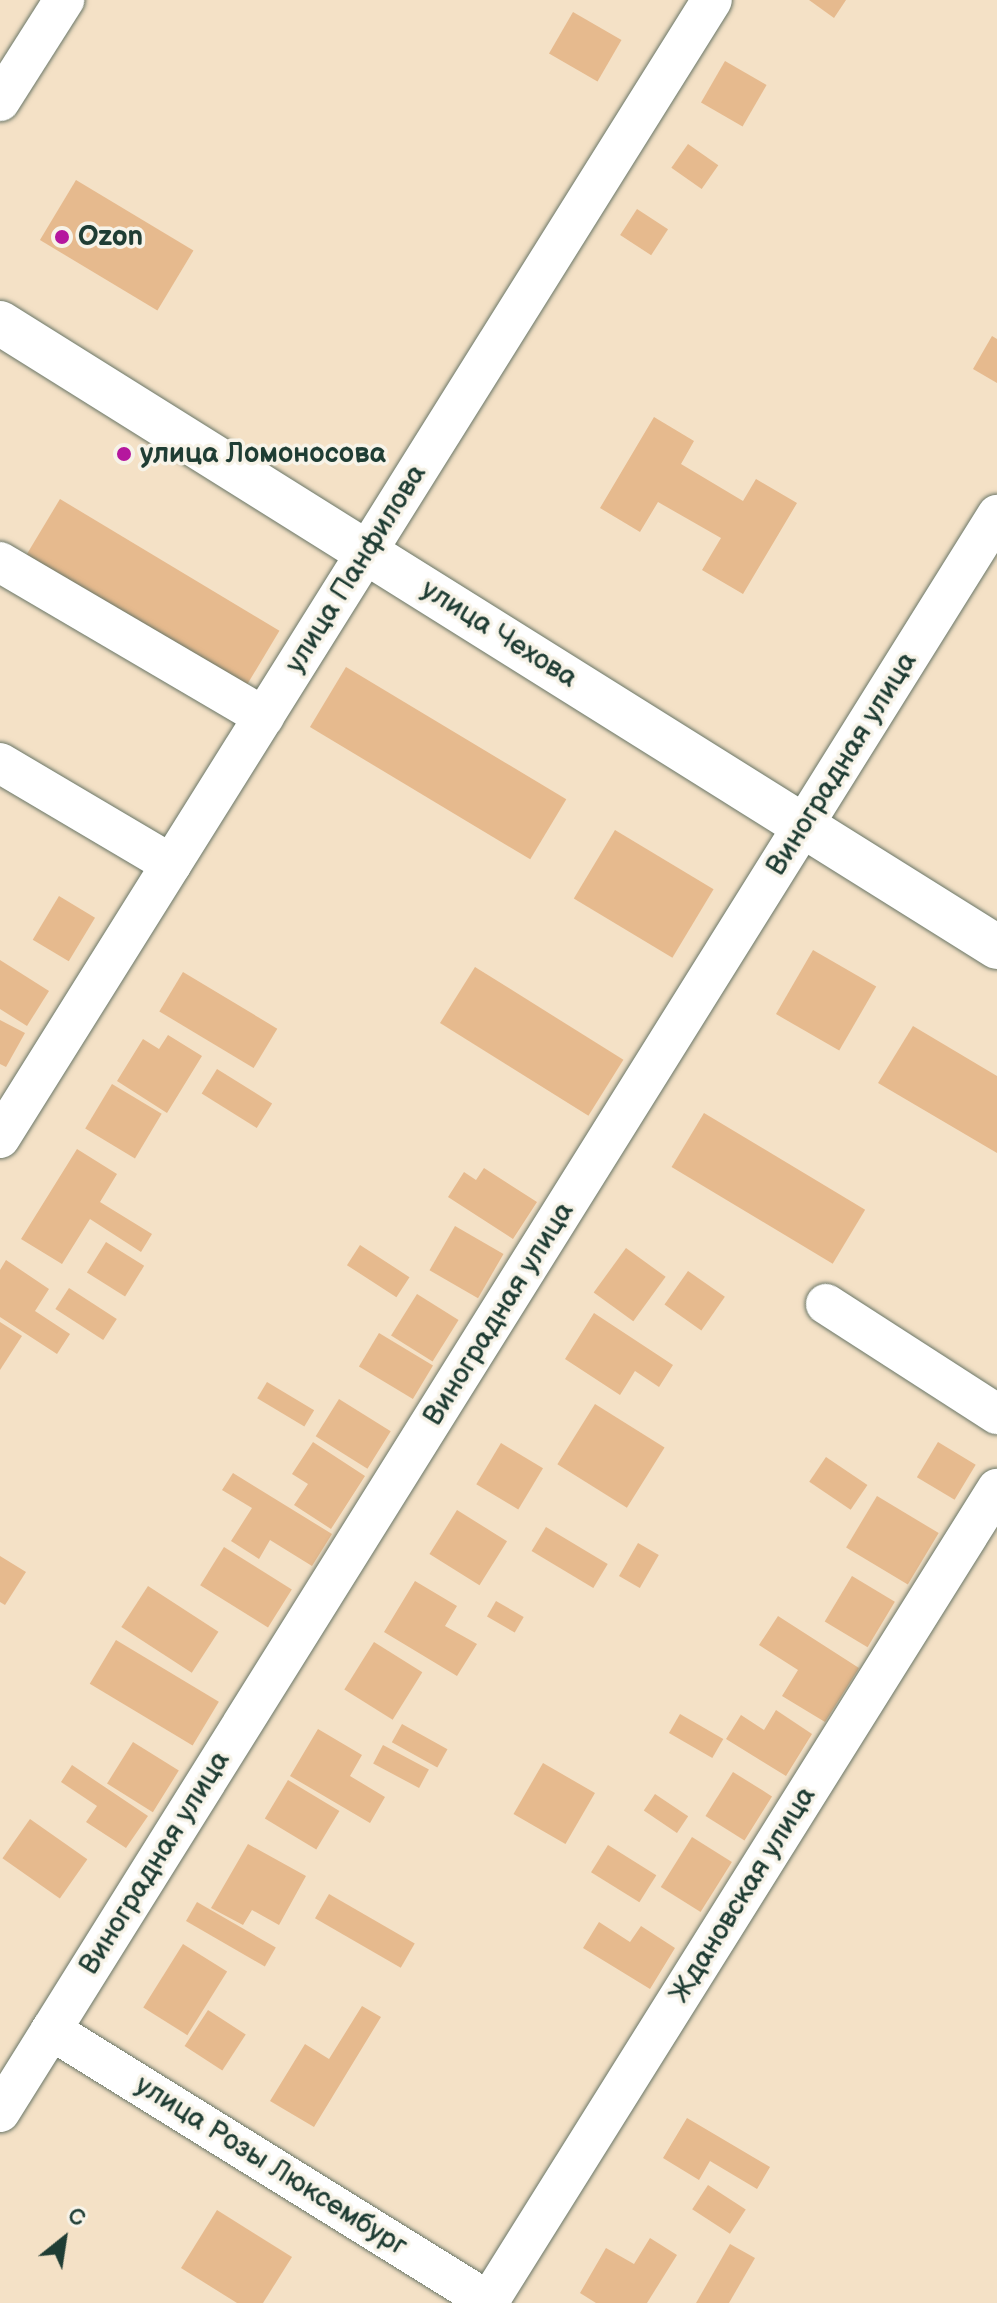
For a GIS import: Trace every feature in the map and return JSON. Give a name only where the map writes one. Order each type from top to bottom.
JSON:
[{"type":"main road","name":"улица Чехова","points":[[0,323],[997,947]]},
{"type":"street","points":[[0,101],[64,0]]},
{"type":"street","name":"улица Панфилова","points":[[0,1138],[712,0]]},
{"type":"street","name":"Виноградная улица","points":[[0,2112],[997,515]]},
{"type":"street","points":[[0,562],[264,717]]},
{"type":"street","points":[[0,763],[171,864]]},
{"type":"street","points":[[826,1304],[997,1414]]},
{"type":"street","name":"Ждановская улица","points":[[490,2302],[997,1489]]},
{"type":"street","name":"улица Розы Люксембург","points":[[51,2030],[490,2302]]},
{"type":"building","points":[[809,0],[846,0],[834,18]]},
{"type":"building","points":[[573,12],[621,40],[597,82],[549,54]]},
{"type":"building","points":[[725,61],[767,85],[743,127],[701,103]]},
{"type":"building","points":[[688,144],[718,165],[702,189],[671,168]]},
{"type":"building","points":[[76,180],[193,251],[157,311],[40,240]]},
{"type":"building","points":[[637,209],[668,229],[651,255],[620,235]]},
{"type":"building","points":[[992,336],[997,339],[997,383],[973,369]]},
{"type":"building","points":[[654,417],[694,441],[681,464],[743,501],[756,479],[797,503],[743,594],[702,570],[721,538],[658,502],[640,532],[600,508]]},
{"type":"building","points":[[60,499],[279,631],[243,691],[24,559]]},
{"type":"building","points":[[346,667],[566,799],[530,859],[310,727]]},
{"type":"building","points":[[615,830],[714,889],[672,958],[574,899]]},
{"type":"building","points":[[59,896],[95,918],[69,961],[33,940]]},
{"type":"building","points":[[813,950],[876,986],[839,1051],[776,1014]]},
{"type":"building","points":[[0,960],[49,991],[27,1026],[0,1009]]},
{"type":"building","points":[[475,967],[623,1060],[588,1116],[440,1023]]},
{"type":"building","points":[[183,972],[277,1029],[254,1068],[159,1011]]},
{"type":"building","points":[[0,1020],[25,1033],[6,1067],[0,1064]]},
{"type":"building","points":[[913,1026],[997,1076],[997,1153],[878,1083]]},
{"type":"building","points":[[168,1035],[202,1056],[167,1113],[117,1081],[143,1039],[159,1049]]},
{"type":"building","points":[[217,1069],[272,1103],[257,1128],[202,1094]]},
{"type":"building","points":[[112,1084],[162,1114],[135,1158],[85,1129]]},
{"type":"building","points":[[704,1113],[865,1210],[833,1264],[672,1167]]},
{"type":"building","points":[[77,1149],[117,1174],[100,1202],[152,1234],[141,1252],[90,1219],[62,1264],[21,1239]]},
{"type":"building","points":[[484,1168],[537,1202],[513,1239],[448,1197],[464,1172],[476,1180]]},
{"type":"building","points":[[455,1226],[503,1254],[478,1298],[430,1270]]},
{"type":"building","points":[[106,1242],[144,1266],[125,1296],[87,1273]]},
{"type":"building","points":[[360,1245],[409,1277],[396,1297],[347,1265]]},
{"type":"building","points":[[626,1248],[666,1277],[633,1321],[594,1292]]},
{"type":"building","points":[[6,1260],[49,1289],[35,1311],[70,1334],[57,1354],[0,1317],[0,1270]]},
{"type":"building","points":[[688,1271],[725,1297],[701,1330],[664,1305]]},
{"type":"building","points":[[69,1288],[117,1319],[103,1340],[55,1309]]},
{"type":"building","points":[[417,1294],[459,1320],[433,1362],[391,1336]]},
{"type":"building","points":[[594,1313],[673,1365],[659,1387],[635,1371],[620,1395],[565,1359]]},
{"type":"building","points":[[0,1322],[22,1336],[0,1370]]},
{"type":"building","points":[[379,1333],[433,1365],[413,1399],[359,1366]]},
{"type":"building","points":[[267,1382],[314,1410],[304,1427],[257,1398]]},
{"type":"building","points":[[339,1399],[391,1431],[367,1469],[316,1436]]},
{"type":"building","points":[[595,1404],[665,1447],[627,1508],[557,1464]]},
{"type":"building","points":[[313,1442],[365,1476],[331,1529],[294,1505],[308,1484],[292,1474]]},
{"type":"building","points":[[938,1442],[976,1465],[955,1500],[917,1477]]},
{"type":"building","points":[[501,1443],[543,1468],[518,1509],[476,1484]]},
{"type":"building","points":[[826,1457],[867,1485],[851,1510],[809,1482]]},
{"type":"building","points":[[233,1473],[332,1534],[312,1566],[270,1540],[259,1559],[231,1541],[252,1508],[222,1490]]},
{"type":"building","points":[[877,1496],[939,1533],[908,1585],[846,1547]]},
{"type":"building","points":[[457,1510],[507,1541],[479,1585],[429,1554]]},
{"type":"building","points":[[546,1527],[608,1564],[593,1588],[532,1551]]},
{"type":"building","points":[[638,1543],[659,1555],[640,1588],[619,1576]]},
{"type":"building","points":[[224,1547],[292,1589],[268,1628],[200,1585]]},
{"type":"building","points":[[0,1556],[26,1572],[5,1605],[0,1602]]},
{"type":"building","points":[[852,1576],[895,1602],[868,1647],[825,1621]]},
{"type":"building","points":[[415,1581],[457,1606],[445,1626],[477,1644],[457,1676],[384,1632]]},
{"type":"building","points":[[148,1586],[218,1632],[192,1673],[121,1627]]},
{"type":"building","points":[[496,1601],[524,1617],[515,1633],[487,1617]]},
{"type":"building","points":[[778,1616],[859,1668],[825,1722],[782,1696],[798,1670],[759,1645]]},
{"type":"building","points":[[116,1640],[219,1702],[193,1746],[90,1684]]},
{"type":"building","points":[[374,1642],[422,1672],[393,1720],[344,1689]]},
{"type":"building","points":[[776,1710],[812,1734],[786,1776],[726,1739],[741,1715],[764,1730]]},
{"type":"building","points":[[680,1714],[723,1739],[712,1758],[669,1733]]},
{"type":"building","points":[[402,1724],[447,1749],[437,1768],[392,1742]]},
{"type":"building","points":[[318,1729],[362,1755],[350,1776],[385,1797],[370,1823],[290,1776]]},
{"type":"building","points":[[133,1742],[179,1771],[153,1812],[107,1784]]},
{"type":"building","points":[[383,1745],[429,1769],[419,1788],[373,1764]]},
{"type":"building","points":[[543,1763],[595,1793],[565,1844],[514,1814]]},
{"type":"building","points":[[72,1765],[148,1816],[126,1848],[86,1822],[97,1806],[61,1782]]},
{"type":"building","points":[[733,1772],[772,1796],[744,1840],[705,1816]]},
{"type":"building","points":[[288,1780],[339,1811],[316,1849],[265,1819]]},
{"type":"building","points":[[655,1794],[688,1816],[677,1833],[644,1811]]},
{"type":"building","points":[[30,1819],[87,1859],[60,1898],[2,1858]]},
{"type":"building","points":[[692,1837],[732,1862],[701,1912],[661,1887]]},
{"type":"building","points":[[248,1844],[306,1876],[279,1925],[252,1910],[243,1925],[211,1908]]},
{"type":"building","points":[[608,1845],[656,1875],[639,1902],[591,1872]]},
{"type":"building","points":[[329,1894],[415,1944],[401,1968],[315,1918]]},
{"type":"building","points":[[197,1902],[276,1948],[265,1967],[186,1921]]},
{"type":"building","points":[[599,1922],[630,1942],[641,1926],[675,1948],[650,1989],[583,1948]]},
{"type":"building","points":[[183,1944],[227,1972],[187,2035],[143,2008]]},
{"type":"building","points":[[362,2006],[381,2017],[314,2127],[270,2101],[305,2044],[329,2059]]},
{"type":"building","points":[[208,2010],[246,2035],[222,2071],[185,2046]]},
{"type":"building","points":[[687,2118],[770,2167],[757,2189],[710,2161],[699,2180],[663,2158]]},
{"type":"building","points":[[708,2185],[746,2210],[730,2234],[692,2209]]},
{"type":"building","points":[[217,2210],[292,2257],[263,2303],[237,2303],[181,2268]]},
{"type":"building","points":[[650,2238],[677,2255],[647,2303],[596,2303],[580,2293],[606,2248],[634,2264]]},
{"type":"building","points":[[730,2244],[755,2258],[729,2303],[696,2303]]},
{"type":"place","name":"Ozon","points":[[62,237]]},
{"type":"place","name":"улица Ломоносова","points":[[124,454]]}]
